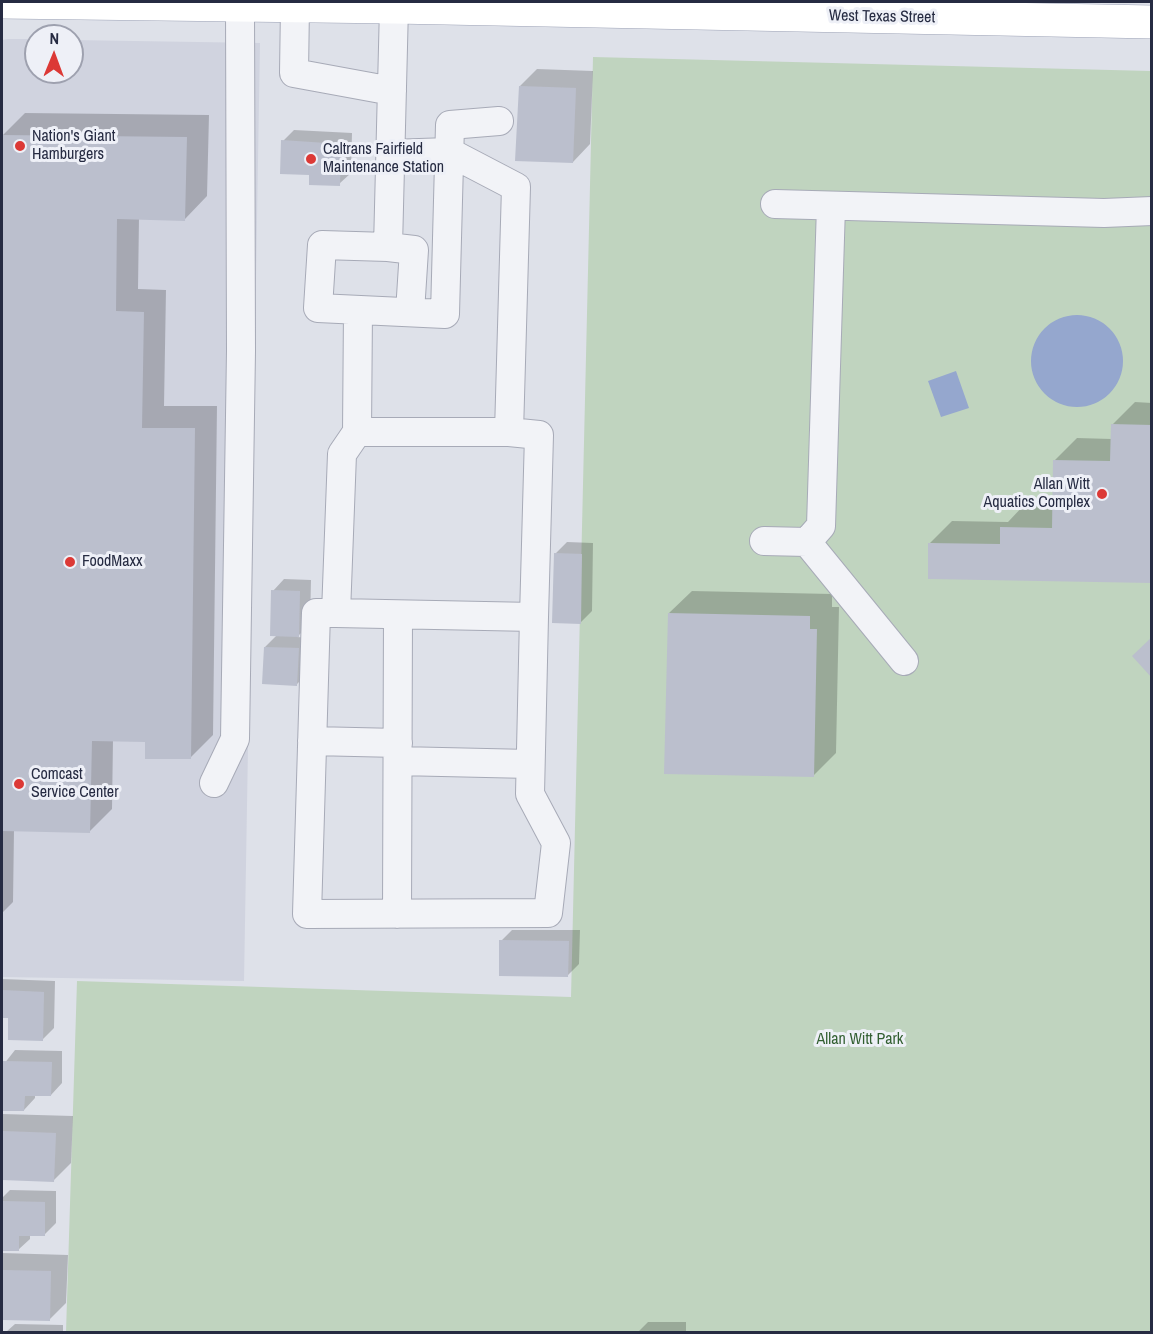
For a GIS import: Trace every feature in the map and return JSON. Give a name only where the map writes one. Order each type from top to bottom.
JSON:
[{"type":"main road","name":"West Texas Street","points":[[2,2],[240,6],[466,5],[944,10],[1152,22]]},
{"type":"lane","points":[[378,5],[392,91],[388,247]]},
{"type":"lane","points":[[214,783],[235,739],[241,351],[240,6]]},
{"type":"lane","points":[[295,6],[294,73],[392,91]]},
{"type":"lane","points":[[410,312],[414,250],[322,245],[318,308],[445,314],[450,125],[499,121]]},
{"type":"lane","points":[[390,154],[449,153],[516,188],[510,432]]},
{"type":"lane","points":[[775,204],[1104,213],[1152,211]]},
{"type":"lane","points":[[807,542],[821,526],[831,206]]},
{"type":"lane","points":[[336,613],[342,454],[357,432],[358,310]]},
{"type":"lane","points":[[357,432],[510,432],[539,435],[530,794],[556,843],[548,913],[307,914],[316,613],[534,617]]},
{"type":"lane","points":[[764,541],[807,542],[904,662]]},
{"type":"lane","points":[[397,914],[398,615]]},
{"type":"lane","points":[[312,741],[398,752],[530,764]]},
{"type":"shaded area","points":[[24,39],[24,84],[84,84],[84,40],[260,43],[244,981],[2,977],[2,40]]},
{"type":"green space","name":"Allan Witt Park","points":[[593,57],[1151,71],[1151,1332],[66,1332],[77,981],[571,997]]},
{"type":"water","points":[[1077,315],[1095,318],[1110,328],[1120,343],[1123,361],[1120,379],[1110,394],[1095,404],[1077,407],[1059,404],[1044,394],[1034,379],[1031,361],[1034,343],[1044,328],[1059,318]]},
{"type":"water","points":[[956,371],[969,408],[941,417],[928,381]]},
{"type":"building","points":[[519,86],[576,88],[573,163],[515,161]]},
{"type":"building","points":[[2,135],[187,137],[185,221],[117,219],[116,311],[144,312],[142,428],[195,428],[191,759],[145,759],[145,742],[92,741],[90,833],[2,831]]},
{"type":"building","name":"Caltrans Fairfield Maintenance Station","points":[[281,140],[341,144],[340,186],[309,185],[309,175],[280,174]]},
{"type":"building","name":"Allan Witt Aquatics Complex","points":[[1111,424],[1152,425],[1152,583],[928,579],[928,543],[1000,544],[1000,527],[1052,528],[1053,460],[1110,461]]},
{"type":"building","points":[[554,553],[582,554],[581,624],[552,623]]},
{"type":"building","points":[[271,590],[300,591],[299,637],[270,636]]},
{"type":"building","points":[[668,613],[810,616],[810,629],[817,629],[814,777],[664,774]]},
{"type":"building","points":[[1152,637],[1152,678],[1132,656]]},
{"type":"building","points":[[264,647],[299,648],[297,686],[262,684]]},
{"type":"building","points":[[499,940],[569,941],[568,977],[499,976]]},
{"type":"building","points":[[2,990],[44,992],[43,1041],[8,1040],[8,1018],[2,1018]]},
{"type":"building","points":[[2,1061],[52,1062],[51,1096],[25,1096],[24,1111],[2,1111]]},
{"type":"building","points":[[2,1131],[56,1133],[54,1182],[2,1180]]},
{"type":"building","points":[[2,1201],[45,1202],[45,1236],[19,1236],[19,1251],[2,1251]]},
{"type":"building","points":[[2,1270],[51,1271],[50,1321],[2,1320]]},
{"type":"place","name":"Nation's Giant Hamburgers","points":[[20,146]]},
{"type":"place","name":"Caltrans Fairfield Maintenance Station","points":[[311,159]]},
{"type":"place","name":"Allan Witt Aquatics Complex","points":[[1102,494]]},
{"type":"place","name":"FoodMaxx","points":[[70,562]]},
{"type":"place","name":"Comcast Service Center","points":[[19,784]]}]
